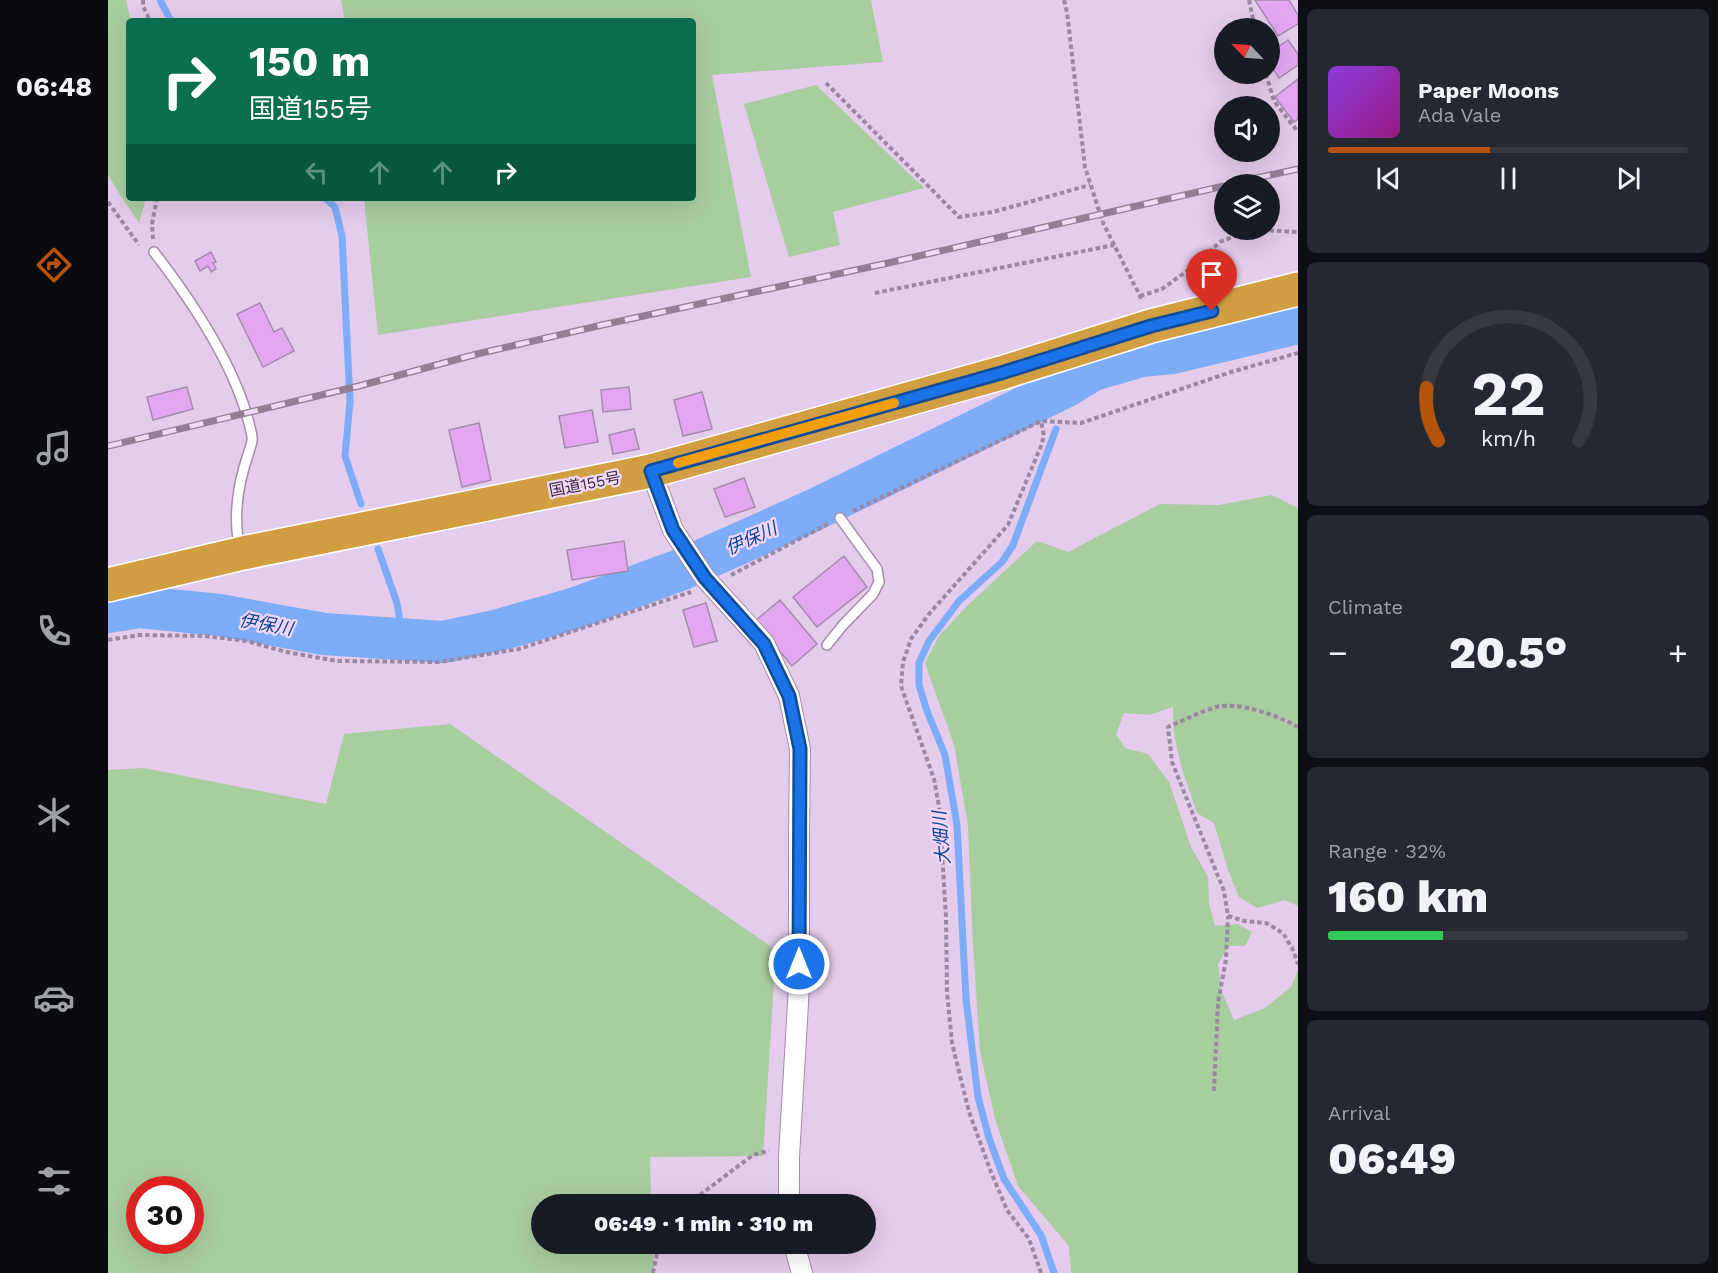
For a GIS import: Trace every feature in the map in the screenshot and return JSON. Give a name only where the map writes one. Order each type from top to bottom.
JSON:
[{"type":"highway","name":"国道155号","points":[[108,585],[243,553],[651,471],[1001,373],[1145,311],[1298,289]]},
{"type":"street","points":[[651,471],[673,530],[688,554],[708,582],[764,644],[789,696],[800,749],[800,986],[789,1194]]},
{"type":"street","points":[[797,1254],[802,1273]]},
{"type":"lane","points":[[154,252],[176,281],[217,347],[243,402],[252,439],[237,502],[237,538],[243,553]]},
{"type":"lane","points":[[827,645],[873,594],[879,582],[877,569],[840,518]]},
{"type":"path","points":[[143,0],[149,18]]},
{"type":"path","points":[[1064,0],[1084,167],[1103,223],[1145,311],[1162,289],[1194,267],[1225,240]]},
{"type":"path","points":[[1249,0],[1253,18]]},
{"type":"path","points":[[826,83],[958,217],[993,212],[1090,185]]},
{"type":"path","points":[[1269,84],[1274,101],[1298,132]]},
{"type":"path","points":[[154,252],[152,224],[156,201]]},
{"type":"path","points":[[108,202],[146,254],[154,261],[161,261]]},
{"type":"path","points":[[1280,231],[1298,232]]},
{"type":"path","points":[[875,293],[1114,245]]},
{"type":"path","points":[[108,640],[139,635],[205,636],[247,641],[286,652],[337,661],[439,662],[519,649],[708,582],[1041,421],[1081,423],[1231,372],[1298,353]]},
{"type":"path","points":[[1041,421],[1044,436],[1041,446],[1008,525],[929,614],[911,639],[903,662],[901,686],[934,779],[939,806],[946,917],[947,992],[952,1043],[969,1112],[991,1172],[1007,1210],[1029,1239],[1041,1273]]},
{"type":"path","points":[[1214,1091],[1218,1004],[1226,959],[1228,916],[1224,891],[1172,762],[1168,727],[1218,706],[1232,706],[1277,717],[1298,727]]},
{"type":"path","points":[[1228,916],[1245,921],[1266,923],[1283,933],[1298,964]]},
{"type":"path","points":[[702,1194],[756,1154],[790,1150]]},
{"type":"path","points":[[653,1273],[657,1254]]},
{"type":"green space","points":[[108,0],[126,0],[130,18],[126,18],[126,201],[145,201],[139,223],[108,175]]},
{"type":"green space","points":[[341,0],[871,0],[883,62],[712,75],[751,277],[378,335],[364,201],[696,201],[696,18],[344,18]]},
{"type":"green space","points":[[816,85],[924,188],[833,212],[840,245],[789,257],[744,104]]},
{"type":"green space","points":[[1272,495],[1298,508],[1298,906],[1285,900],[1257,908],[1239,897],[1214,823],[1197,813],[1181,766],[1174,734],[1173,707],[1149,715],[1124,713],[1116,734],[1125,748],[1148,754],[1169,782],[1191,847],[1208,877],[1209,904],[1215,926],[1238,924],[1252,932],[1245,946],[1229,946],[1218,964],[1222,992],[1234,1020],[1265,1008],[1291,987],[1298,970],[1298,1273],[1071,1273],[1069,1246],[1018,1186],[995,1119],[980,1051],[968,825],[954,745],[925,663],[939,636],[967,606],[1037,541],[1068,552],[1160,504],[1219,505]]},
{"type":"green space","points":[[450,724],[776,950],[763,1156],[650,1157],[651,1194],[531,1194],[531,1254],[653,1254],[654,1273],[108,1273],[108,770],[144,768],[326,804],[344,734]]},
{"type":"building","points":[[1255,0],[1289,0],[1298,15],[1298,24],[1280,35],[1280,18],[1266,18]]},
{"type":"building","points":[[1288,40],[1298,54],[1298,65],[1280,77],[1280,45]]},
{"type":"building","points":[[1298,79],[1298,119],[1294,122],[1280,104],[1280,96],[1276,96]]},
{"type":"building","points":[[211,252],[216,262],[213,263],[216,269],[211,272],[208,266],[200,271],[195,261]]},
{"type":"building","points":[[260,303],[274,332],[282,328],[294,351],[263,367],[237,314]]},
{"type":"building","points":[[187,387],[193,409],[153,420],[147,397]]},
{"type":"building","points":[[629,387],[631,409],[603,412],[601,390]]},
{"type":"building","points":[[702,392],[712,429],[683,436],[674,400]]},
{"type":"building","points":[[592,410],[598,442],[565,448],[559,416]]},
{"type":"building","points":[[479,423],[491,480],[462,487],[449,430]]},
{"type":"building","points":[[634,429],[639,449],[613,454],[609,435]]},
{"type":"building","points":[[744,478],[755,507],[725,517],[714,489]]},
{"type":"building","points":[[624,541],[628,571],[572,580],[567,550]]},
{"type":"building","points":[[844,556],[867,587],[817,627],[793,597]]},
{"type":"building","points":[[780,600],[817,644],[792,666],[755,621]]},
{"type":"building","points":[[706,603],[717,641],[694,647],[683,610]]},
{"type":"waterway","points":[[160,0],[169,18]]},
{"type":"waterway","points":[[328,201],[335,207],[342,236],[350,401],[345,456],[361,504]]},
{"type":"waterway","name":"伊保川","points":[[108,612],[140,607],[219,615],[324,634],[443,642],[499,630],[573,609],[680,570],[814,510],[1063,388],[1093,370],[1141,356],[1172,353],[1298,323]]},
{"type":"waterway","name":"大畑川","points":[[1063,388],[1067,405]]},
{"type":"waterway","name":"大畑川","points":[[1054,1273],[1041,1235],[1004,1179],[989,1138],[978,1097],[966,999],[957,825],[945,755],[919,685],[919,663],[929,641],[959,601],[1002,562],[1013,545],[1056,429]]},
{"type":"waterway","points":[[378,549],[397,603],[403,639]]},
{"type":"railway","points":[[1275,174],[1298,169]]},
{"type":"railway","points":[[108,446],[359,386],[477,354],[1214,188]]},
{"type":"slow traffic","points":[[678,463],[894,403]]},
{"type":"route","points":[[799,964],[800,749],[789,696],[764,644],[705,578],[673,530],[651,471],[1001,373],[1151,326],[1212,311]]}]
